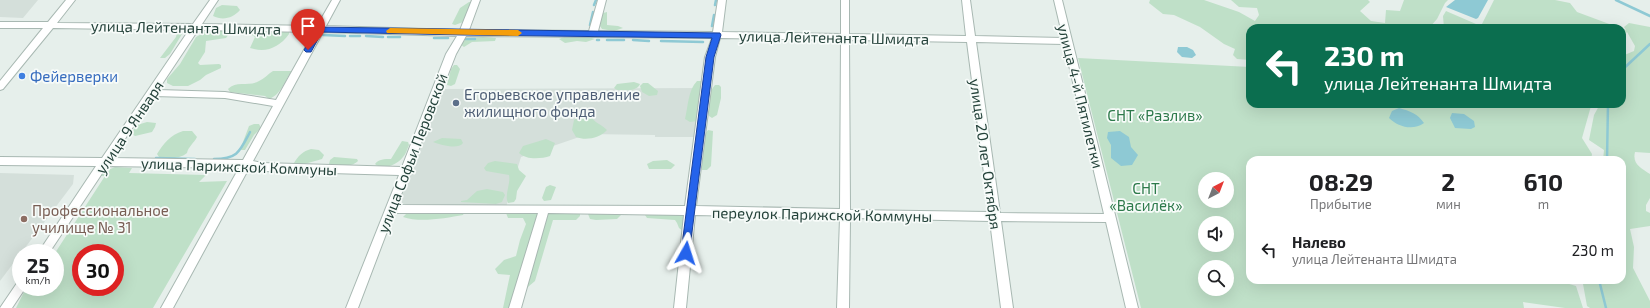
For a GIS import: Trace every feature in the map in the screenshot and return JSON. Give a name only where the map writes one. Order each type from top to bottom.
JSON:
[{"type":"street","points":[[0,87],[71,0]]},
{"type":"street","name":"улица 9 Января","points":[[49,244],[214,0]]},
{"type":"street","points":[[167,308],[336,0]]},
{"type":"street","name":"улица Софьи Перовской","points":[[352,308],[451,54],[463,33],[476,0]]},
{"type":"street","points":[[593,34],[602,0]]},
{"type":"street","points":[[680,308],[690,211],[710,57],[717,35],[722,0]]},
{"type":"street","points":[[843,308],[845,215],[845,0]]},
{"type":"street","name":"улица 20 лет Октября","points":[[966,0],[1007,308]]},
{"type":"street","name":"улица 4-й Пятилетки","points":[[1058,0],[1132,308]]},
{"type":"street","name":"улица Лейтенанта Шмидта","points":[[0,25],[1068,41]]},
{"type":"street","points":[[151,93],[225,95],[279,104]]},
{"type":"street","name":"улица Парижской Коммуны","points":[[0,161],[247,164],[262,167],[405,171]]},
{"type":"street","name":"переулок Парижской Коммуны","points":[[390,209],[544,209],[845,215],[1110,218]]},
{"type":"street","points":[[515,308],[544,209]]},
{"type":"street","points":[[6,308],[14,296]]},
{"type":"shaded area","points":[[0,0],[38,0],[23,18],[0,17]]},
{"type":"shaded area","points":[[703,88],[696,137],[588,134],[521,157],[506,207],[408,206],[400,200],[441,89]]},
{"type":"shaded area","name":"Профессиональное училище № 31","points":[[0,173],[74,175],[73,184],[28,244],[12,244],[12,265],[0,281]]},
{"type":"green space","points":[[1150,0],[1204,0],[1239,12],[1255,21],[1259,15],[1257,8],[1239,7],[1231,0],[1368,0],[1370,2],[1360,11],[1371,21],[1385,23],[1386,10],[1400,11],[1404,0],[1448,0],[1433,24],[1246,24],[1246,60],[1237,59],[1233,55],[1235,49],[1224,44],[1200,27],[1174,15],[1163,14],[1149,3]]},
{"type":"green space","points":[[1494,0],[1555,0],[1570,3],[1577,12],[1609,24],[1482,24]]},
{"type":"green space","points":[[469,2],[472,2],[466,21],[455,25],[452,24],[460,8]]},
{"type":"green space","points":[[222,5],[237,6],[240,10],[228,18],[217,18],[213,16],[216,8]]},
{"type":"green space","points":[[1446,11],[1476,24],[1444,24],[1443,16]]},
{"type":"green space","points":[[607,12],[607,25],[623,28],[614,31],[602,29],[600,26],[603,13]]},
{"type":"green space","points":[[1629,23],[1650,27],[1650,153],[1635,152],[1634,156],[1636,163],[1650,174],[1650,198],[1646,205],[1646,211],[1650,213],[1650,226],[1630,229],[1634,247],[1633,268],[1650,301],[1650,308],[1590,308],[1587,306],[1583,284],[1626,284],[1626,156],[1603,156],[1604,150],[1589,140],[1594,115],[1598,108],[1626,108],[1626,54],[1634,51],[1635,46],[1627,32],[1626,33],[1626,25]]},
{"type":"green space","points":[[207,31],[225,31],[229,34],[226,38],[206,41],[205,52],[198,63],[200,65],[219,64],[221,65],[221,68],[188,86],[173,86],[167,83],[167,79],[180,64],[196,37]]},
{"type":"green space","points":[[254,31],[289,32],[289,34],[276,46],[261,50],[250,48],[255,37],[252,35]]},
{"type":"green space","points":[[179,32],[182,34],[170,54],[165,58],[160,58],[176,37],[177,33]]},
{"type":"green space","points":[[564,37],[588,37],[595,39],[586,42],[577,41],[565,43],[559,39]]},
{"type":"green space","points":[[468,38],[496,38],[495,41],[472,42],[464,47],[460,44]]},
{"type":"green space","name":"СНТ «Разлив»","points":[[1078,58],[1246,67],[1246,108],[1590,108],[1582,138],[1592,154],[1592,156],[1246,156],[1246,284],[1569,284],[1576,286],[1583,308],[1565,308],[1523,302],[1524,308],[1141,308]]},
{"type":"green space","points":[[454,65],[457,65],[460,69],[455,84],[451,86],[447,85],[451,69]]},
{"type":"green space","points":[[273,71],[292,71],[280,91],[269,99],[265,96],[230,92],[228,89],[239,84],[255,83]]},
{"type":"green space","points":[[697,81],[701,81],[703,83],[698,121],[690,122],[685,119],[690,94]]},
{"type":"green space","points":[[634,82],[640,84],[638,87],[633,89],[617,90],[614,88],[617,84]]},
{"type":"green space","points":[[643,83],[648,83],[658,91],[657,95],[649,96],[642,92],[640,86]]},
{"type":"green space","points":[[715,85],[719,85],[721,87],[721,98],[717,115],[712,118],[709,116],[707,104],[710,92]]},
{"type":"green space","points":[[582,114],[590,116],[607,130],[601,135],[593,138],[584,139],[576,137],[572,130],[574,120]]},
{"type":"green space","points":[[147,122],[156,123],[152,132],[135,136],[131,133],[137,125]]},
{"type":"green space","points":[[259,124],[261,128],[254,135],[245,150],[240,150],[249,126]]},
{"type":"green space","points":[[708,130],[713,131],[711,166],[707,170],[702,170],[700,149],[703,138]]},
{"type":"green space","points":[[183,131],[192,131],[197,137],[187,153],[174,158],[159,157],[157,154],[165,143],[174,135]]},
{"type":"green space","points":[[442,138],[461,139],[463,143],[453,147],[433,142]]},
{"type":"green space","points":[[546,139],[555,143],[550,156],[534,158],[526,157],[519,153],[523,146]]},
{"type":"green space","points":[[402,141],[408,142],[409,145],[405,154],[400,160],[394,165],[386,167],[375,164],[378,161],[391,159]]},
{"type":"green space","points":[[311,149],[319,150],[324,155],[322,159],[301,165],[294,163],[301,154]]},
{"type":"green space","points":[[334,157],[357,159],[358,161],[348,166],[329,164],[330,160]]},
{"type":"green space","points":[[667,160],[675,165],[671,169],[649,169],[647,164],[653,161]]},
{"type":"green space","points":[[495,161],[517,164],[519,170],[526,176],[517,191],[514,202],[508,203],[507,200],[509,175],[486,171],[484,168],[488,163]]},
{"type":"green space","points":[[115,167],[132,168],[129,173],[206,175],[199,182],[227,181],[153,308],[16,308],[22,296],[64,296],[64,244],[61,244],[105,176],[100,176]]},
{"type":"green space","points":[[550,185],[556,187],[551,200],[544,201],[542,198],[546,187]]},
{"type":"green space","points":[[487,189],[503,192],[505,195],[502,202],[496,204],[461,202],[467,200],[477,191]]},
{"type":"green space","points":[[511,210],[545,213],[580,213],[580,216],[576,220],[553,220],[535,281],[522,292],[513,308],[503,308],[510,275],[498,274],[495,269],[504,260],[516,256],[526,224],[523,218],[508,218],[506,213]]},
{"type":"green space","points":[[591,211],[620,212],[621,215],[617,219],[596,220],[590,219],[588,214]]},
{"type":"green space","points":[[408,212],[464,213],[463,215],[441,219],[417,220],[403,217]]},
{"type":"green space","points":[[647,212],[686,213],[683,231],[679,228],[675,220],[647,218],[645,215]]},
{"type":"water","points":[[1455,0],[1488,0],[1476,19],[1446,7]]},
{"type":"water","points":[[1178,47],[1187,47],[1193,50],[1196,55],[1192,58],[1182,57],[1177,52]]},
{"type":"water","points":[[1399,108],[1413,113],[1424,123],[1415,127],[1406,127],[1397,124],[1389,118],[1392,111]]},
{"type":"water","points":[[1452,113],[1464,114],[1474,121],[1475,127],[1471,129],[1455,128],[1450,118]]},
{"type":"water","points":[[1120,131],[1129,137],[1131,147],[1138,155],[1132,165],[1121,166],[1111,158],[1111,145],[1107,138],[1108,132]]},
{"type":"waterway","points":[[594,5],[596,0]]},
{"type":"waterway","points":[[715,5],[716,0]]},
{"type":"waterway","points":[[1616,0],[1650,16]]},
{"type":"waterway","points":[[590,25],[593,12]]},
{"type":"waterway","points":[[712,26],[714,15]]},
{"type":"waterway","points":[[323,35],[345,36]]},
{"type":"waterway","points":[[350,36],[360,36]]},
{"type":"waterway","points":[[366,36],[383,37]]},
{"type":"waterway","points":[[388,37],[400,37]]},
{"type":"waterway","points":[[434,38],[448,38]]},
{"type":"waterway","points":[[465,39],[475,39]]},
{"type":"waterway","points":[[607,40],[624,40]]},
{"type":"waterway","points":[[633,40],[649,41]]},
{"type":"waterway","points":[[661,41],[703,42]]},
{"type":"waterway","points":[[1626,66],[1650,44]]},
{"type":"waterway","points":[[1607,156],[1608,108]]},
{"type":"waterway","points":[[214,159],[222,159],[237,153],[241,149],[250,132]]},
{"type":"waterway","points":[[156,158],[195,159]]},
{"type":"waterway","points":[[1600,284],[1606,308]]},
{"type":"slow traffic","points":[[390,31],[518,33]]},
{"type":"place","name":"Фейерверки","points":[[22,76]]},
{"type":"place","name":"Егорьевское управление жилищного фонда","points":[[456,103]]},
{"type":"place","name":"Профессиональное училище № 31","points":[[24,219]]},
{"type":"route","points":[[308,50],[320,29],[463,33],[717,35],[710,57],[686,253]]},
{"type":"park label","name":"СНТ «Василёк»","points":[[1146,196]]}]
